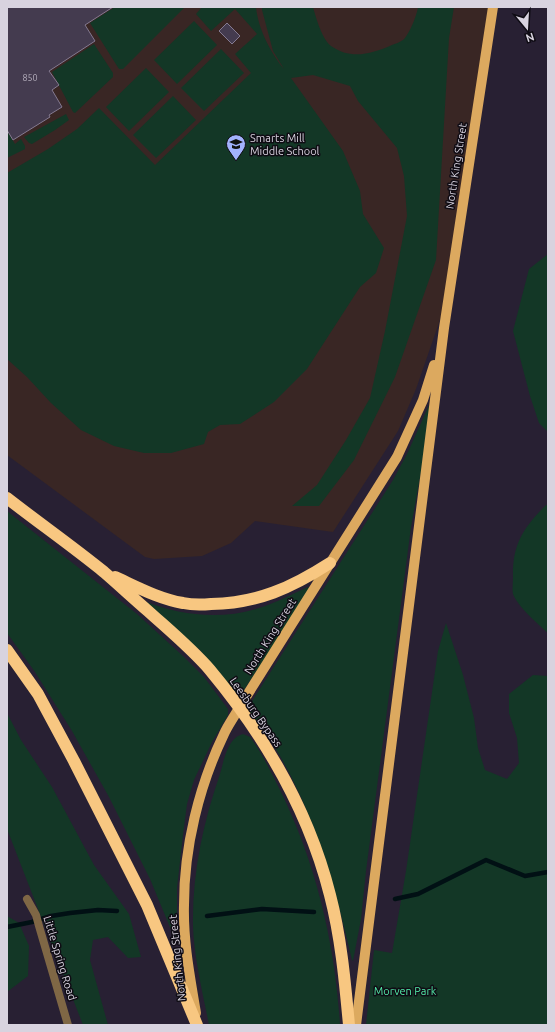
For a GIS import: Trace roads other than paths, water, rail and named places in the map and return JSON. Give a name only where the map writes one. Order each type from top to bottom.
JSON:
[{"type":"highway","name":"Leesburg Bypass","points":[[7,498],[104,572],[171,631],[209,669],[261,740],[285,779],[320,860],[330,896],[340,944],[349,1025]]},
{"type":"highway","points":[[104,572],[157,596],[182,603],[195,605],[225,604],[260,598],[277,592],[302,581],[330,563]]},
{"type":"highway","points":[[7,650],[38,694],[81,774],[147,905],[197,1025]]},
{"type":"main road","name":"North King Street","points":[[356,1025],[444,328],[492,7]]},
{"type":"main road","name":"North King Street","points":[[197,1025],[185,938],[184,905],[186,866],[195,819],[210,768],[224,733],[239,708],[397,457],[423,400],[431,377],[444,328]]},
{"type":"street","name":"Little Spring Road","points":[[27,899],[36,915],[68,1025]]},
{"type":"waterway","points":[[395,899],[418,894],[486,860],[525,876],[548,872]]},
{"type":"waterway","points":[[207,916],[262,909],[314,912]]},
{"type":"waterway","points":[[7,927],[70,913],[98,910],[117,911]]},
{"type":"place","name":"Smarts Mill Middle School","points":[[236,161]]},
{"type":"park label","name":"Morven Park","points":[[405,991]]}]
